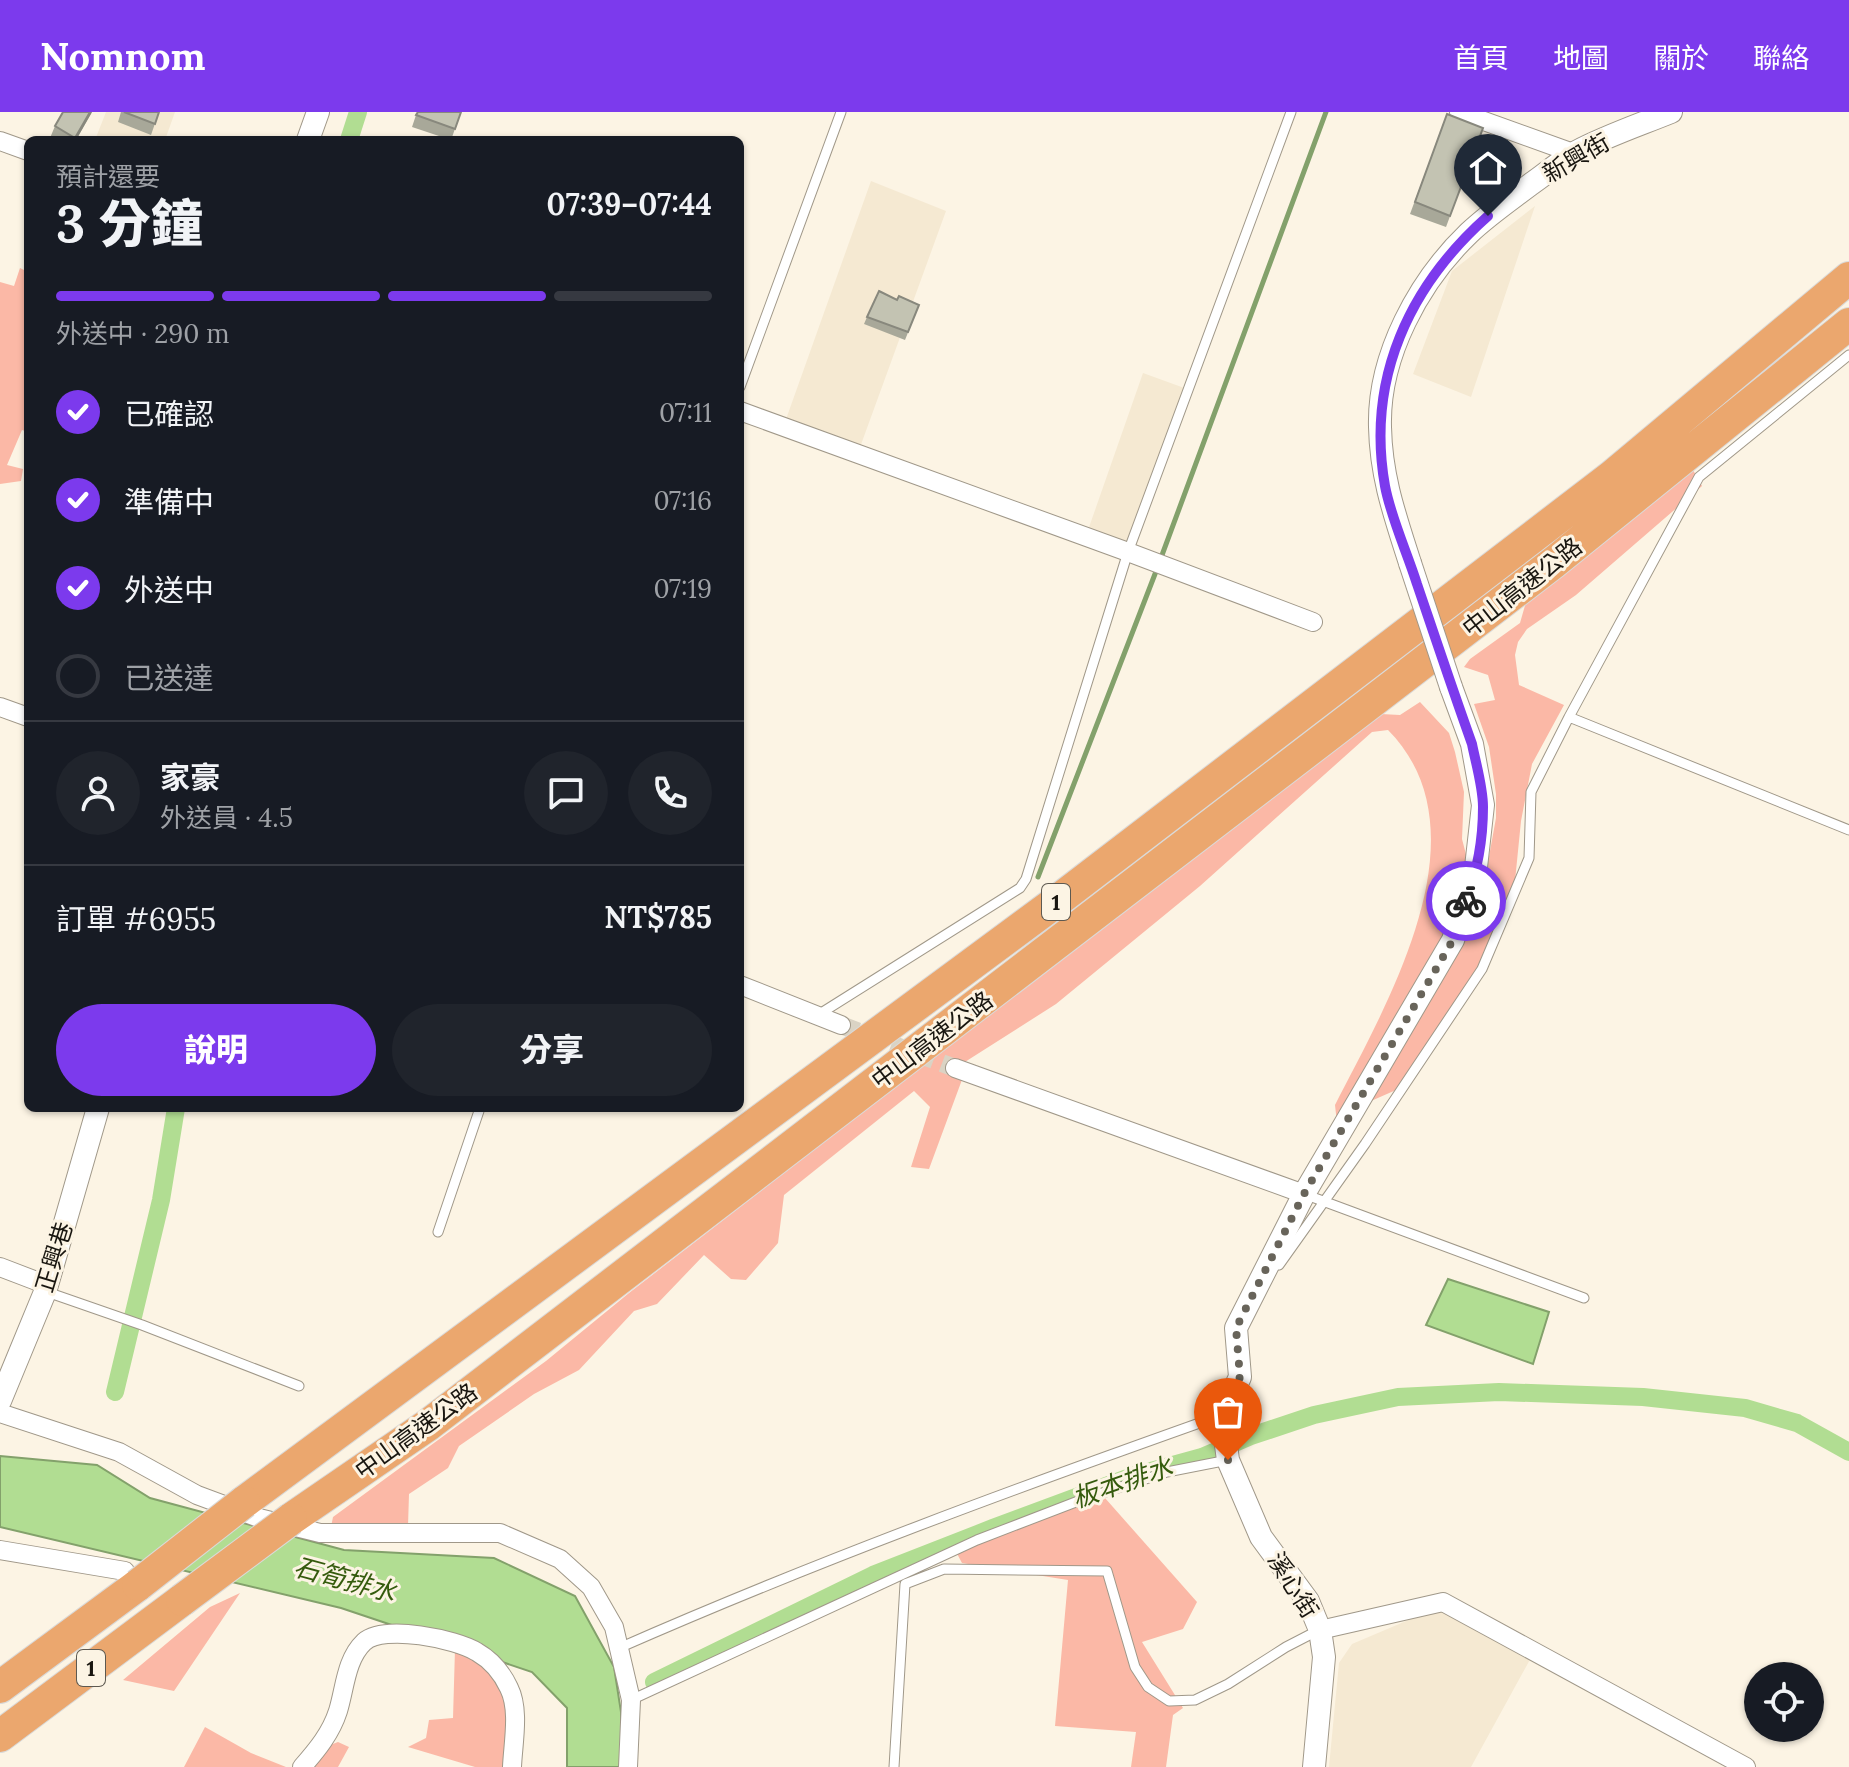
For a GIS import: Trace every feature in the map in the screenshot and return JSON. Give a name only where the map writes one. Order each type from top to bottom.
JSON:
[{"type":"highway","name":"中山高速公路","points":[[0,1687],[132,1578],[244,1502],[1139,838],[1611,477],[1849,278]]},
{"type":"highway","name":"中山高速公路","points":[[0,1736],[291,1519],[428,1425],[1553,563],[1849,324]]},
{"type":"street","points":[[309,136],[318,112]]},
{"type":"street","points":[[1459,112],[1573,153]]},
{"type":"street","name":"新興街","points":[[1313,1198],[1453,940],[1475,876],[1483,805],[1472,744],[1385,487],[1380,426],[1386,378],[1401,332],[1423,289],[1453,250],[1488,216],[1573,153],[1671,112]]},
{"type":"street","points":[[0,141],[24,150]]},
{"type":"street","points":[[744,412],[1313,622]]},
{"type":"street","points":[[0,707],[24,716]]},
{"type":"street","points":[[744,987],[841,1025]]},
{"type":"street","points":[[955,1068],[1313,1198],[1236,1328],[1240,1377],[1222,1416]]},
{"type":"street","name":"正興巷","points":[[0,1401],[46,1288],[97,1112]]},
{"type":"street","points":[[0,1267],[46,1288]]},
{"type":"street","points":[[0,1413],[119,1452],[197,1495],[259,1518],[320,1533],[487,1532],[516,1538],[560,1559],[581,1576],[607,1612],[619,1648],[631,1700],[628,1767]]},
{"type":"street","name":"溪心街","points":[[1222,1416],[1228,1460],[1261,1537],[1308,1601],[1320,1630],[1324,1657],[1314,1767]]},
{"type":"street","points":[[0,1550],[132,1578]]},
{"type":"street","points":[[1320,1630],[1443,1602],[1746,1767]]},
{"type":"street","points":[[302,1767],[331,1727],[347,1673],[363,1643],[378,1635],[398,1632],[469,1648],[495,1666],[513,1699],[512,1767]]},
{"type":"lane","points":[[744,376],[841,112]]},
{"type":"lane","points":[[818,1015],[1020,888],[1026,879],[1128,552],[1291,112]]},
{"type":"lane","points":[[1584,1298],[1313,1198],[1365,1144],[1482,969],[1529,858],[1531,792],[1699,477],[1849,355]]},
{"type":"lane","points":[[1569,717],[1849,830]]},
{"type":"lane","points":[[438,1232],[479,1112]]},
{"type":"lane","points":[[46,1288],[299,1386]]},
{"type":"lane","points":[[619,1648],[907,1528],[1222,1416]]},
{"type":"lane","points":[[631,1700],[977,1540],[1081,1500],[1167,1472],[1228,1460]]},
{"type":"lane","points":[[944,1569],[946,1556]]},
{"type":"lane","points":[[894,1767],[905,1584],[944,1569],[1107,1571],[1135,1667],[1148,1687],[1169,1701],[1195,1700],[1217,1690],[1320,1630]]},
{"type":"shaded area","points":[[106,112],[175,112],[166,136],[97,136]]},
{"type":"shaded area","points":[[871,181],[946,211],[859,450],[785,422]]},
{"type":"shaded area","points":[[1535,206],[1471,397],[1413,374],[1452,271]]},
{"type":"shaded area","points":[[20,268],[24,270],[24,431],[7,465],[23,469],[21,481],[0,484],[0,282],[14,286]]},
{"type":"shaded area","points":[[1143,373],[1187,389],[1129,548],[1087,533]]},
{"type":"shaded area","points":[[1693,470],[1702,486],[1576,595],[1527,629],[1518,642],[1515,655],[1519,685],[1564,705],[1532,764],[1521,821],[1515,881],[1492,951],[1396,1090],[1371,1101],[1451,964],[1488,862],[1496,818],[1496,794],[1489,747],[1474,704],[1495,700],[1488,675],[1464,667],[1470,659],[1520,623],[1526,602]]},
{"type":"shaded area","points":[[1420,702],[1449,733],[1455,752],[1464,792],[1462,839],[1468,862],[1446,932],[1337,1123],[1335,1105],[1401,968],[1419,918],[1429,867],[1430,817],[1417,771],[1388,730],[1372,732],[1200,886],[1056,1004],[957,1067],[963,1077],[929,1169],[911,1167],[930,1107],[914,1091],[784,1195],[778,1243],[746,1280],[731,1279],[704,1255],[657,1304],[634,1311],[579,1370],[534,1394],[459,1446],[448,1468],[409,1494],[408,1526],[331,1527],[333,1517],[546,1361],[629,1293],[1381,714],[1400,715]]},
{"type":"shaded area","points":[[1105,1498],[1197,1602],[1183,1629],[1142,1642],[1183,1708],[1173,1715],[1166,1767],[1131,1767],[1136,1732],[1055,1726],[1068,1580],[962,1563],[954,1548]]},
{"type":"shaded area","points":[[240,1593],[174,1691],[123,1680],[210,1607]]},
{"type":"shaded area","points":[[1432,1610],[1458,1612],[1533,1654],[1471,1767],[1329,1767],[1339,1663],[1352,1644]]},
{"type":"shaded area","points":[[455,1649],[487,1667],[507,1699],[504,1767],[475,1767],[408,1747],[426,1738],[429,1720],[453,1718]]},
{"type":"shaded area","points":[[205,1727],[251,1753],[286,1767],[184,1767]]},
{"type":"shaded area","points":[[338,1742],[349,1747],[338,1767],[312,1767],[320,1749]]},
{"type":"water","points":[[1448,1279],[1549,1312],[1533,1364],[1426,1325]]},
{"type":"water","name":"石筍排水","points":[[0,1456],[97,1465],[150,1498],[344,1550],[494,1558],[575,1596],[614,1667],[621,1712],[622,1767],[567,1767],[567,1708],[532,1672],[341,1608],[0,1527]]},
{"type":"building","points":[[63,112],[90,112],[76,136],[55,126]]},
{"type":"building","points":[[124,112],[159,112],[155,124]]},
{"type":"building","points":[[418,112],[461,112],[455,129],[416,115]]},
{"type":"building","points":[[1447,114],[1483,128],[1450,216],[1415,202]]},
{"type":"building","points":[[879,291],[897,300],[899,296],[919,305],[908,332],[867,317]]},
{"type":"waterway","points":[[350,136],[358,112]]},
{"type":"waterway","points":[[1038,877],[1155,574],[1326,112]]},
{"type":"waterway","points":[[115,1392],[161,1200],[175,1112]]},
{"type":"waterway","name":"板本排水","points":[[654,1682],[873,1575],[993,1528],[1133,1476],[1202,1457],[1251,1436],[1314,1415],[1398,1397],[1499,1392],[1643,1397],[1745,1408],[1797,1423],[1849,1452]]},
{"type":"tunnel","points":[[841,1025],[955,1068]]},
{"type":"way so far","points":[[1228,1460],[1222,1415],[1240,1377],[1236,1328],[1304,1194],[1453,940],[1466,901]]},
{"type":"route","points":[[1466,901],[1475,876],[1483,805],[1478,775],[1472,744],[1385,487],[1380,426],[1386,378],[1411,310],[1437,269],[1488,216]]}]
